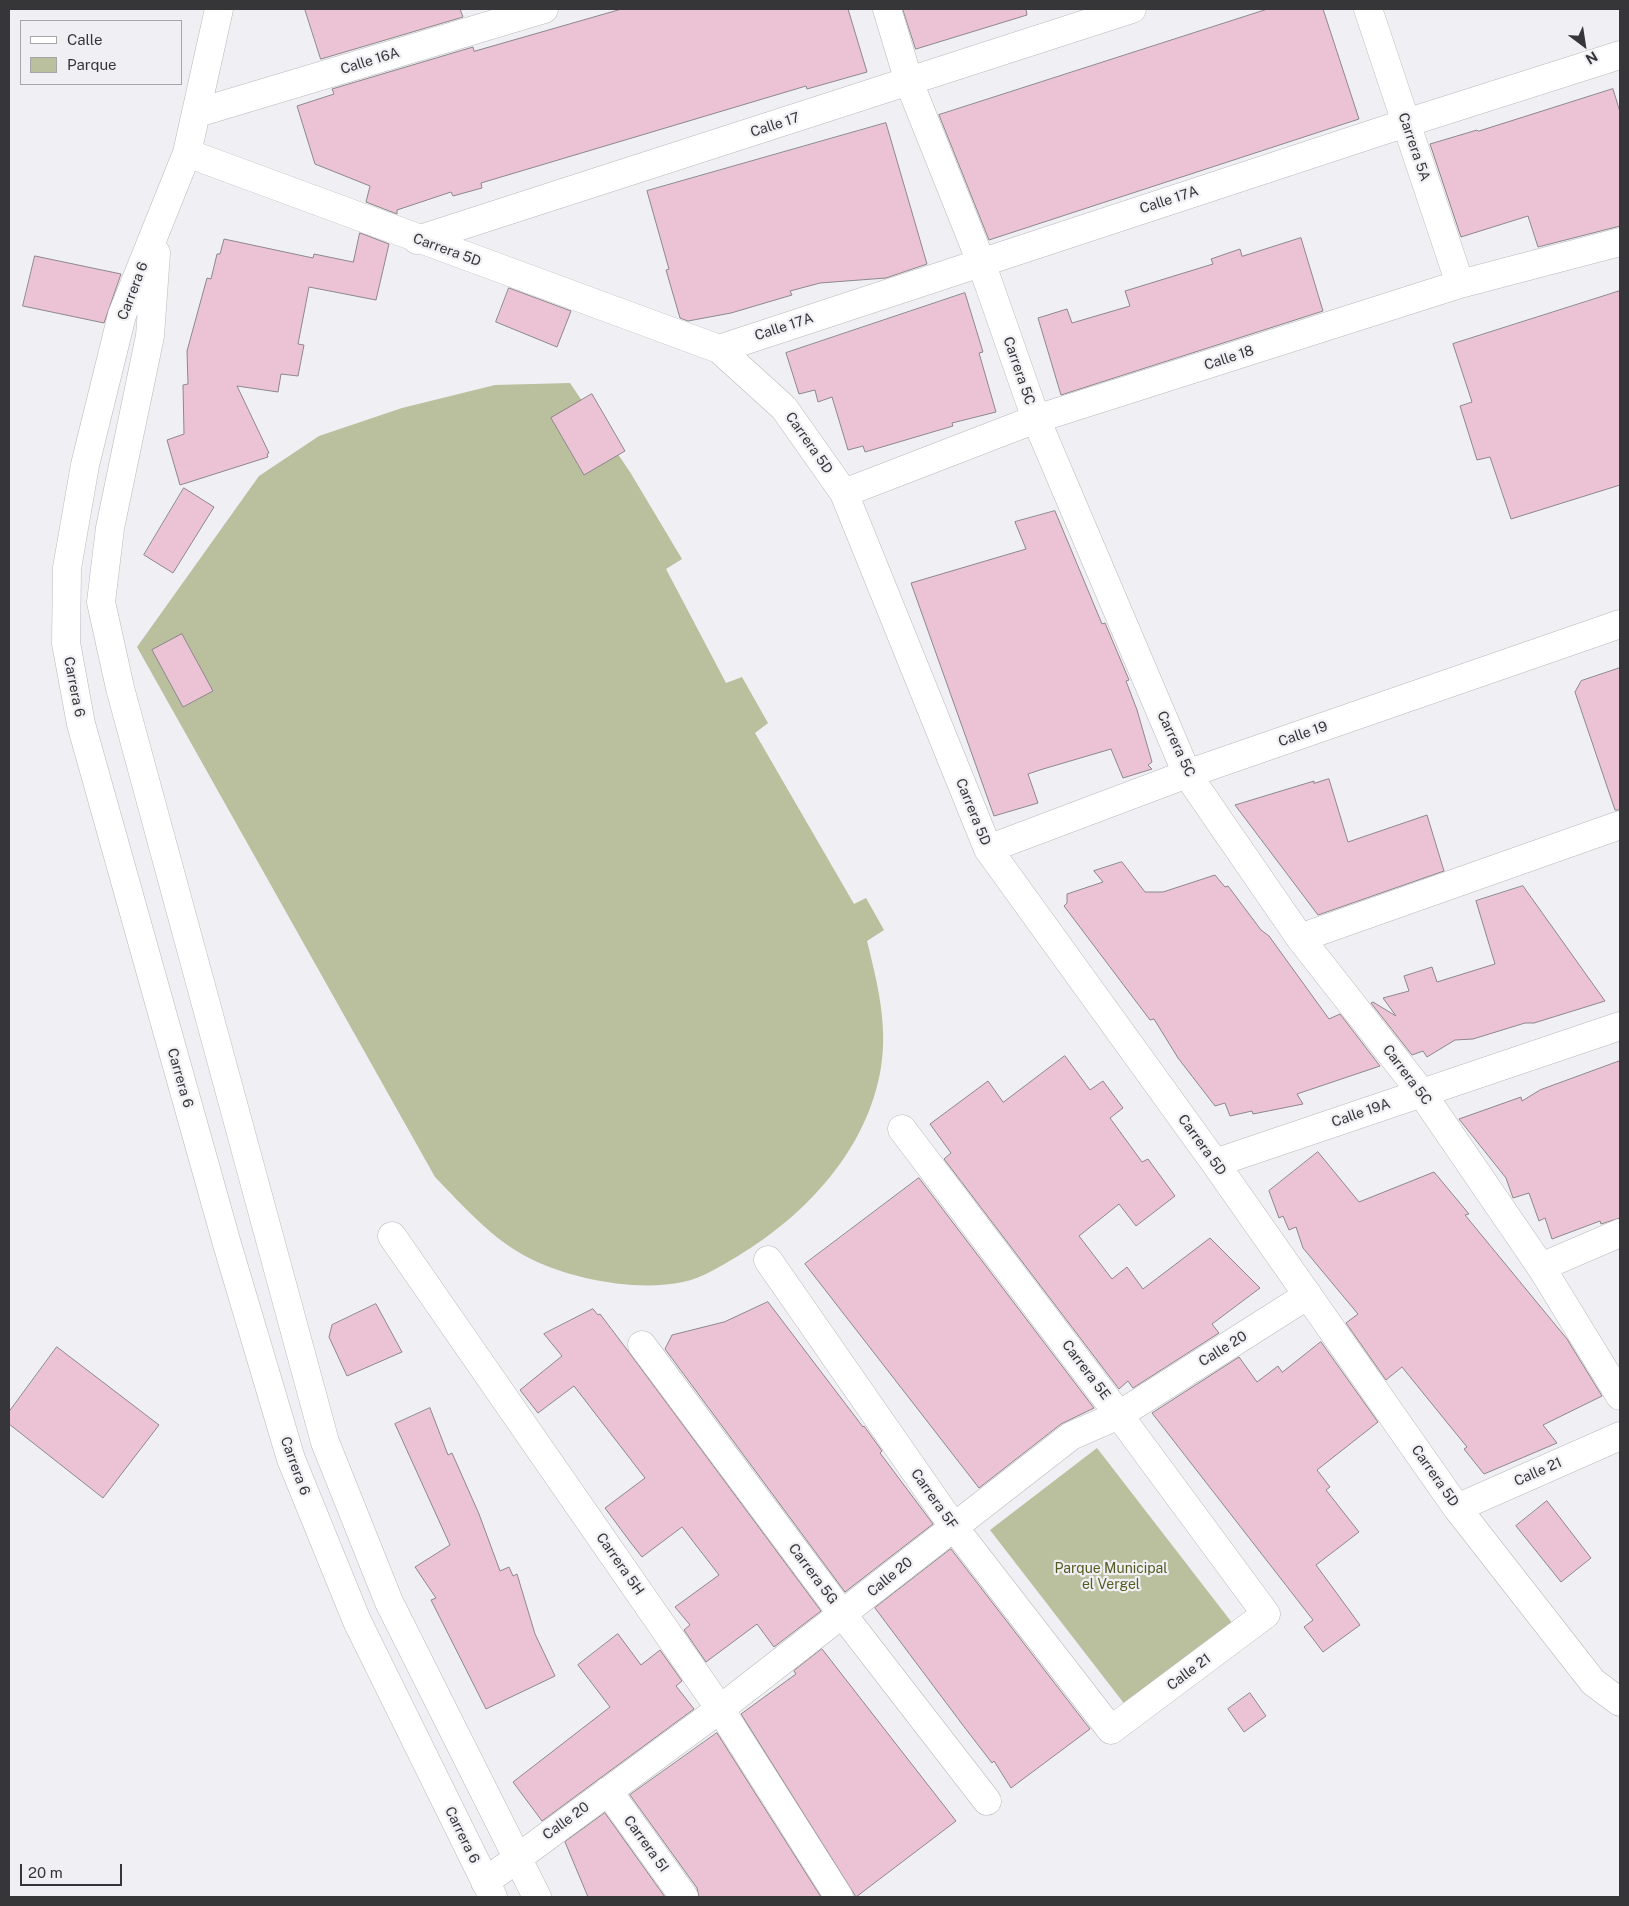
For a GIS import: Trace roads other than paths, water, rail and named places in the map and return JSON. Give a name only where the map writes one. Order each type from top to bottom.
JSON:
[{"type":"street","name":"Carrera 6","points":[[219,9],[187,153],[122,315],[84,465],[67,568],[66,643],[81,724],[224,1234],[291,1459],[357,1621],[489,1889]]},
{"type":"street","name":"Calle 16A","points":[[197,113],[544,9]]},
{"type":"street","name":"Carrera 5C","points":[[887,9],[909,82],[981,262],[1036,419],[1188,774],[1300,938],[1421,1092],[1541,1267],[1620,1396]]},
{"type":"street","name":"Calle 17","points":[[417,240],[1132,9]]},
{"type":"street","name":"Carrera 5A","points":[[1368,9],[1460,284]]},
{"type":"street","name":"Calle 17A","points":[[719,349],[1406,123],[1620,55]]},
{"type":"street","name":"Carrera 5D","points":[[187,153],[417,240],[719,349],[784,408],[844,493],[988,849],[1215,1162],[1456,1508],[1593,1682],[1620,1702]]},
{"type":"street","name":"Carrera 6","points":[[158,227],[150,336],[110,528],[101,602],[114,659],[325,1442],[389,1602],[537,1897]]},
{"type":"street","name":"Calle 18","points":[[844,493],[1036,419],[1460,284],[1620,242]]},
{"type":"street","name":"Calle 19","points":[[988,849],[1188,774],[1620,624]]},
{"type":"street","points":[[1300,938],[1620,826]]},
{"type":"street","name":"Calle 19A","points":[[1215,1162],[1620,1026]]},
{"type":"street","name":"Carrera 5E","points":[[902,1129],[1119,1415],[1266,1614]]},
{"type":"street","points":[[1541,1267],[1620,1234]]},
{"type":"street","name":"Carrera 5H","points":[[392,1236],[720,1709],[839,1897]]},
{"type":"street","name":"Carrera 5F","points":[[768,1260],[953,1526],[1111,1730]]},
{"type":"street","name":"Calle 20","points":[[489,1889],[517,1857],[720,1709],[1071,1436],[1119,1415],[1308,1295]]},
{"type":"street","name":"Carrera 5G","points":[[642,1345],[843,1615],[987,1801]]},
{"type":"street","name":"Calle 21","points":[[1456,1508],[1620,1436]]},
{"type":"street","name":"Calle 21","points":[[1111,1730],[1266,1614]]},
{"type":"street","name":"Carrera 5I","points":[[608,1792],[684,1897]]},
{"type":"park label","name":"Parque Municipal el Vergel","points":[[1111,1578]]}]
